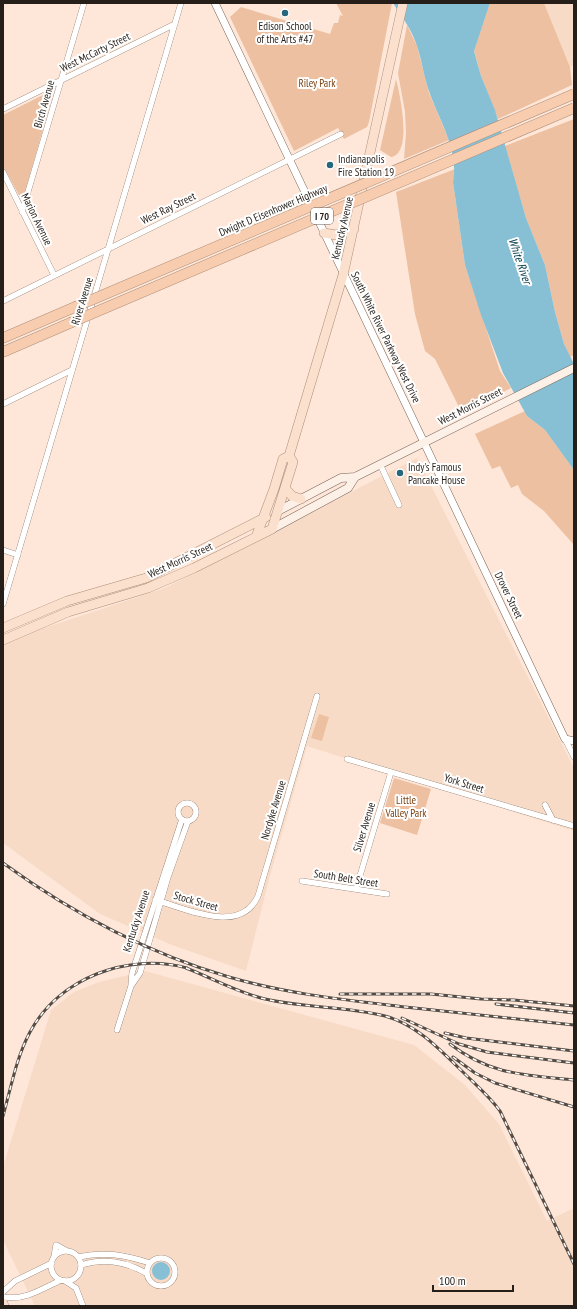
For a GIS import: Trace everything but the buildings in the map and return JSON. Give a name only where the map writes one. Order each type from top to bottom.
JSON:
[{"type":"highway","points":[[532,112],[574,91]]},
{"type":"highway","name":"Dwight D Eisenhower Highway","points":[[3,338],[574,94]]},
{"type":"highway","name":"I 70","points":[[3,352],[574,108]]},
{"type":"main road","name":"Kentucky Avenue","points":[[256,537],[264,518],[283,459],[289,456],[343,275],[403,3]]},
{"type":"main road","points":[[324,233],[336,235],[354,229]]},
{"type":"main road","name":"West Morris Street","points":[[3,628],[57,604],[137,581],[166,568],[342,478],[355,477],[574,368]]},
{"type":"main road","name":"Kentucky Avenue","points":[[272,529],[293,462],[289,456]]},
{"type":"main road","name":"West Morris Street","points":[[3,640],[60,614],[158,584],[272,529],[348,488],[355,477]]},
{"type":"main road","points":[[285,488],[292,496],[301,499]]},
{"type":"main road","points":[[116,598],[123,590],[155,578],[164,572],[166,568]]},
{"type":"main road","points":[[60,614],[70,605],[98,597],[103,591]]},
{"type":"street","name":"Birch Avenue","points":[[22,212],[84,3]]},
{"type":"street","name":"River Avenue","points":[[3,604],[181,3]]},
{"type":"street","name":"South White River Parkway West Drive","points":[[215,3],[343,275],[349,282],[424,442]]},
{"type":"street","name":"West McCarty Street","points":[[3,109],[175,24]]},
{"type":"street","name":"West Ray Street","points":[[3,300],[341,134]]},
{"type":"street","name":"Marion Avenue","points":[[3,172],[54,275]]},
{"type":"street","points":[[3,404],[72,370]]},
{"type":"street","name":"Drover Street","points":[[424,442],[574,757]]},
{"type":"street","points":[[380,464],[399,505]]},
{"type":"street","points":[[3,550],[18,554]]},
{"type":"street","name":"Nordyke Avenue","points":[[233,917],[247,910],[258,896],[317,696]]},
{"type":"street","points":[[565,739],[574,741]]},
{"type":"street","name":"York Street","points":[[348,759],[574,826]]},
{"type":"street","name":"Silver Avenue","points":[[356,889],[391,772]]},
{"type":"street","points":[[545,805],[553,820]]},
{"type":"street","name":"Kentucky Avenue","points":[[117,1030],[131,986],[132,973],[155,900],[185,820],[161,901]]},
{"type":"street","name":"South Belt Street","points":[[302,881],[387,894]]},
{"type":"street","name":"Stock Street","points":[[155,900],[217,918],[233,917]]},
{"type":"street","points":[[131,986],[140,973],[161,901]]},
{"type":"street","points":[[76,1288],[63,1281],[53,1273],[53,1260],[56,1245],[78,1257],[98,1253],[110,1253],[150,1262],[158,1258],[168,1259],[175,1267],[175,1275],[169,1284],[161,1286],[150,1282],[146,1273],[132,1266],[114,1262],[97,1262],[81,1265]]},
{"type":"street","points":[[3,1292],[15,1281],[53,1260],[60,1253],[67,1252]]},
{"type":"street","points":[[78,1257],[81,1265],[76,1288],[83,1306]]},
{"type":"street","points":[[146,1273],[150,1262]]},
{"type":"street","points":[[3,1298],[22,1298],[63,1281],[72,1280],[78,1276]]},
{"type":"shaded area","points":[[544,3],[574,3],[574,65],[570,67]]},
{"type":"shaded area","points":[[417,458],[574,768],[574,831],[307,746],[269,879],[246,971],[172,945],[100,914],[3,843],[3,645],[23,635],[165,588]]},
{"type":"shaded area","points":[[145,971],[414,1045],[465,1085],[499,1124],[547,1221],[574,1208],[574,1306],[35,1306],[3,1240],[3,1167],[51,1010],[74,992],[99,982]]},
{"type":"green space","name":"Riley Park","points":[[336,3],[392,3],[369,122],[367,127],[344,139],[338,128],[294,151],[230,17],[241,7],[330,34],[334,23],[338,23],[340,15],[343,16]]},
{"type":"green space","points":[[490,3],[544,3],[570,67],[572,85],[498,119],[481,76],[474,50]]},
{"type":"green space","points":[[407,25],[417,46],[429,93],[449,140],[404,159],[406,133],[405,112],[398,73]]},
{"type":"green space","points":[[396,79],[402,109],[403,135],[402,146],[398,153],[391,157],[380,150]]},
{"type":"green space","points":[[51,91],[53,94],[24,195],[20,197],[3,166],[3,115]]},
{"type":"green space","points":[[574,119],[574,355],[570,357],[564,344],[555,312],[545,265],[526,218],[505,146]]},
{"type":"green space","points":[[455,169],[453,182],[465,265],[500,371],[511,388],[462,413],[435,359],[425,351],[415,314],[396,192]]},
{"type":"green space","points":[[525,411],[527,416],[545,430],[574,470],[574,545],[544,511],[522,494],[518,485],[511,488],[500,466],[492,469],[475,434]]},
{"type":"green space","points":[[319,714],[329,717],[322,741],[311,738]]},
{"type":"green space","name":"Little Valley Park","points":[[394,778],[431,789],[417,835],[380,823]]},
{"type":"water","name":"White River","points":[[393,3],[490,3],[474,51],[481,76],[495,110],[526,218],[545,265],[555,312],[564,344],[574,364],[574,470],[545,430],[527,416],[503,373],[481,315],[465,265],[453,182],[453,159],[448,136],[428,88],[415,40]]},
{"type":"water","points":[[161,1262],[167,1265],[170,1271],[167,1277],[161,1280],[155,1277],[152,1271],[155,1265]]},
{"type":"railway","points":[[3,863],[56,899],[111,930],[169,956],[229,977],[273,988],[339,999],[574,1025]]},
{"type":"railway","points":[[3,1116],[17,1063],[25,1042],[43,1013],[58,997],[77,984],[97,974],[119,967],[142,964],[165,964],[187,968]]},
{"type":"railway","points":[[186,968],[254,996],[280,1002],[355,1010],[385,1016],[397,1020],[418,1032],[447,1056],[500,1111],[574,1264]]},
{"type":"railway","points":[[340,994],[431,994],[574,1006]]},
{"type":"railway","points":[[496,1004],[574,1013]]},
{"type":"railway","points":[[402,1018],[459,1044],[487,1052],[574,1063]]},
{"type":"railway","points":[[445,1033],[466,1038],[574,1051]]},
{"type":"railway","points":[[450,1044],[479,1062],[494,1068],[524,1075],[574,1080]]},
{"type":"railway","points":[[453,1057],[475,1073],[495,1083],[574,1107]]},
{"type":"place","name":"Edison School of the Arts #47","points":[[285,13]]},
{"type":"place","name":"Indianapolis Fire Station 19","points":[[330,165]]},
{"type":"place","name":"Indy's Famous Pancake House","points":[[400,473]]}]
